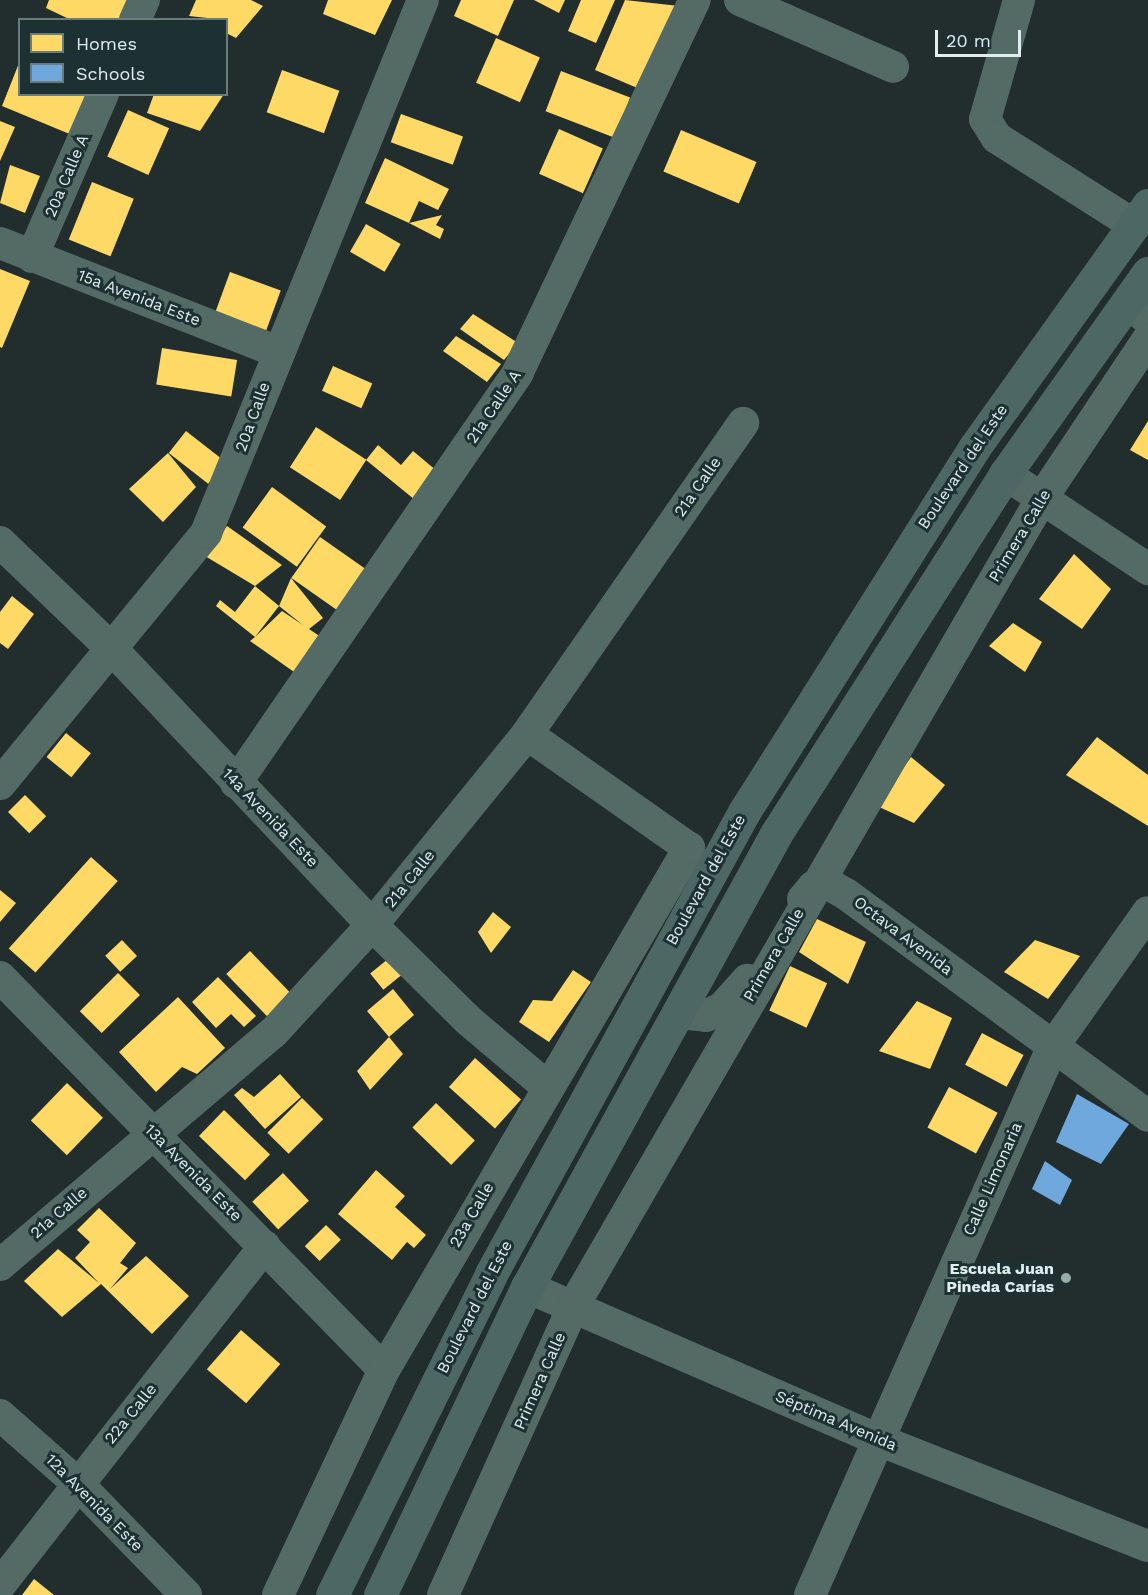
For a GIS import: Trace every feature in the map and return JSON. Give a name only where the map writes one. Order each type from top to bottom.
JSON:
[{"type":"main road","name":"Boulevard del Este","points":[[332,1595],[491,1274],[744,812],[974,448],[1141,215]]},
{"type":"main road","points":[[380,1595],[527,1287],[776,834],[1005,474],[1137,311],[1148,273]]},
{"type":"street","points":[[136,18],[144,0]]},
{"type":"street","name":"20a Calle","points":[[0,784],[206,533],[423,0]]},
{"type":"street","name":"21a Calle A","points":[[236,783],[518,372],[695,0]]},
{"type":"street","points":[[740,0],[893,67]]},
{"type":"street","points":[[1019,0],[985,119],[997,138],[1141,215]]},
{"type":"street","name":"20a Calle A","points":[[32,257],[102,96]]},
{"type":"street","name":"15a Avenida Este","points":[[0,243],[278,352]]},
{"type":"street","name":"Primera Calle","points":[[443,1595],[574,1305],[813,887],[1042,498],[1148,339]]},
{"type":"street","name":"21a Calle","points":[[0,1265],[152,1133],[273,1034],[372,925],[527,734],[743,423]]},
{"type":"street","points":[[1005,474],[1148,569]]},
{"type":"street","name":"14a Avenida Este","points":[[0,542],[112,649],[372,925],[468,1020],[546,1086]]},
{"type":"street","name":"23a Calle","points":[[278,1595],[384,1370],[546,1086],[689,848],[527,734]]},
{"type":"street","name":"Octava Avenida","points":[[813,887],[828,884],[846,894],[1052,1048],[1148,1116]]},
{"type":"street","points":[[679,1013],[706,1016],[737,995],[813,887]]},
{"type":"street","name":"Calle Limonaria","points":[[810,1595],[876,1439],[1052,1048],[1148,912]]},
{"type":"street","name":"13a Avenida Este","points":[[0,977],[384,1370]]},
{"type":"street","name":"22a Calle","points":[[0,1585],[76,1482],[265,1246]]},
{"type":"street","name":"Séptima Avenida","points":[[527,1287],[574,1305],[876,1439],[1148,1546]]},
{"type":"street","name":"12a Avenida Este","points":[[0,1414],[76,1482],[186,1595]]},
{"type":"building: Homes","points":[[49,0],[130,0],[122,18],[67,18],[46,8]]},
{"type":"building: Homes","points":[[196,0],[251,0],[263,6],[236,38],[228,34],[228,18],[189,16]]},
{"type":"building: Homes","points":[[328,0],[392,0],[375,35],[323,14]]},
{"type":"building: Homes","points":[[461,0],[514,0],[498,36],[454,16]]},
{"type":"building: Homes","points":[[534,0],[565,0],[559,13]]},
{"type":"building: Homes","points":[[581,0],[615,0],[596,43],[568,31]]},
{"type":"building: Homes","points":[[625,0],[679,6],[642,90],[595,70]]},
{"type":"building: Homes","points":[[496,38],[540,58],[520,102],[476,83]]},
{"type":"building: Homes","points":[[18,66],[18,96],[88,96],[72,135],[2,106]]},
{"type":"building: Homes","points":[[282,70],[339,91],[324,133],[267,112]]},
{"type":"building: Homes","points":[[561,71],[630,98],[615,138],[546,111]]},
{"type":"building: Homes","points":[[153,96],[223,96],[200,131],[147,113]]},
{"type":"building: Homes","points":[[128,110],[169,128],[148,175],[107,157]]},
{"type":"building: Homes","points":[[401,114],[463,137],[453,165],[391,142]]},
{"type":"building: Homes","points":[[0,121],[15,127],[0,161]]},
{"type":"building: Homes","points":[[559,129],[603,149],[583,193],[539,174]]},
{"type":"building: Homes","points":[[681,130],[756,162],[739,203],[663,171]]},
{"type":"building: Homes","points":[[385,158],[449,189],[438,210],[419,201],[409,223],[365,203]]},
{"type":"building: Homes","points":[[10,165],[40,176],[25,213],[0,203]]},
{"type":"building: Homes","points":[[92,182],[134,199],[110,256],[69,239]]},
{"type":"building: Homes","points":[[442,215],[436,225],[444,229],[440,239],[409,223]]},
{"type":"building: Homes","points":[[366,224],[401,244],[385,272],[350,252]]},
{"type":"building: Homes","points":[[0,269],[30,281],[2,348],[0,347]]},
{"type":"building: Homes","points":[[230,272],[281,290],[265,333],[215,314]]},
{"type":"building: Homes","points":[[473,314],[518,343],[504,360],[460,329]]},
{"type":"building: Homes","points":[[456,336],[501,364],[487,382],[443,351]]},
{"type":"building: Homes","points":[[162,348],[237,360],[231,396],[156,385]]},
{"type":"building: Homes","points":[[333,366],[372,383],[361,408],[322,391]]},
{"type":"building: Homes","points":[[1148,421],[1148,460],[1130,450]]},
{"type":"building: Homes","points":[[316,427],[366,460],[340,500],[290,467]]},
{"type":"building: Homes","points":[[186,431],[225,462],[208,484],[169,453]]},
{"type":"building: Homes","points":[[378,445],[401,465],[413,451],[443,476],[420,504],[366,460]]},
{"type":"building: Homes","points":[[168,453],[196,487],[163,522],[129,489]]},
{"type":"building: Homes","points":[[272,487],[326,526],[297,567],[243,527]]},
{"type":"building: Homes","points":[[227,526],[282,565],[255,586],[205,556]]},
{"type":"building: Homes","points":[[320,537],[375,575],[346,616],[291,578]]},
{"type":"building: Homes","points":[[1074,554],[1111,589],[1082,629],[1039,599]]},
{"type":"building: Homes","points":[[291,578],[323,618],[309,629],[327,641],[304,679],[250,641],[282,611],[303,625],[279,606]]},
{"type":"building: Homes","points":[[255,586],[279,606],[255,637],[216,606],[220,600],[235,612]]},
{"type":"building: Homes","points":[[12,596],[34,614],[8,649],[0,643],[0,612]]},
{"type":"building: Homes","points":[[1013,623],[1042,642],[1025,672],[989,646]]},
{"type":"building: Homes","points":[[66,733],[91,753],[71,777],[46,757]]},
{"type":"building: Homes","points":[[1097,737],[1148,775],[1148,826],[1066,775]]},
{"type":"building: Homes","points":[[911,757],[945,785],[914,823],[877,806]]},
{"type":"building: Homes","points":[[25,795],[46,816],[29,833],[8,812]]},
{"type":"building: Homes","points":[[91,857],[118,881],[35,972],[9,948]]},
{"type":"building: Homes","points":[[0,890],[16,903],[0,922]]},
{"type":"building: Homes","points":[[493,912],[511,927],[491,953],[478,932]]},
{"type":"building: Homes","points":[[817,919],[866,942],[848,984],[799,952]]},
{"type":"building: Homes","points":[[122,940],[137,956],[120,972],[105,956]]},
{"type":"building: Homes","points":[[1035,940],[1080,956],[1048,999],[1004,972]]},
{"type":"building: Homes","points":[[250,951],[296,998],[272,1021],[226,974]]},
{"type":"building: Homes","points":[[388,959],[401,975],[383,990],[370,973]]},
{"type":"building: Homes","points":[[790,966],[827,983],[806,1028],[769,1010]]},
{"type":"building: Homes","points":[[573,970],[591,982],[549,1042],[519,1022],[533,1000],[552,1001]]},
{"type":"building: Homes","points":[[118,973],[140,995],[102,1033],[80,1011]]},
{"type":"building: Homes","points":[[218,977],[256,1016],[244,1027],[231,1014],[216,1028],[192,1002]]},
{"type":"building: Homes","points":[[393,989],[414,1015],[389,1037],[367,1011]]},
{"type":"building: Homes","points":[[178,997],[225,1048],[197,1074],[182,1067],[156,1092],[119,1052]]},
{"type":"building: Homes","points":[[917,1001],[952,1018],[930,1069],[879,1051]]},
{"type":"building: Homes","points":[[982,1033],[1023,1055],[1007,1087],[965,1065]]},
{"type":"building: Homes","points":[[389,1037],[403,1054],[370,1090],[357,1071]]},
{"type":"building: Homes","points":[[475,1058],[521,1099],[495,1128],[449,1087]]},
{"type":"building: Homes","points":[[280,1074],[301,1097],[265,1129],[234,1095],[242,1088],[254,1097]]},
{"type":"building: Homes","points":[[67,1083],[103,1118],[67,1155],[31,1120]]},
{"type":"building: Homes","points":[[949,1087],[998,1113],[976,1153],[927,1128]]},
{"type":"building: Homes","points":[[302,1098],[323,1119],[289,1154],[267,1133]]},
{"type":"building: Homes","points":[[436,1103],[475,1141],[451,1165],[412,1127]]},
{"type":"building: Homes","points":[[224,1110],[270,1154],[245,1180],[199,1136]]},
{"type":"building: Homes","points":[[376,1170],[405,1196],[395,1207],[426,1235],[414,1248],[407,1242],[392,1260],[338,1214]]},
{"type":"building: Homes","points":[[283,1173],[309,1201],[278,1229],[252,1202]]},
{"type":"building: Homes","points":[[99,1208],[136,1243],[120,1263],[128,1268],[110,1289],[146,1256],[189,1296],[152,1334],[101,1284],[62,1317],[24,1281],[58,1249],[99,1283],[75,1258],[90,1242],[77,1230]]},
{"type":"building: Homes","points":[[326,1225],[341,1240],[320,1261],[305,1246]]},
{"type":"building: Homes","points":[[241,1330],[280,1364],[246,1403],[207,1369]]},
{"type":"building: Homes","points":[[34,1579],[54,1595],[22,1595]]},
{"type":"building: Schools","points":[[1077,1094],[1129,1124],[1101,1164],[1056,1142]]},
{"type":"building: Schools","points":[[1045,1161],[1072,1180],[1060,1205],[1032,1189]]},
{"type":"place","name":"Escuela Juan Pineda Carías","points":[[1066,1278]]}]
